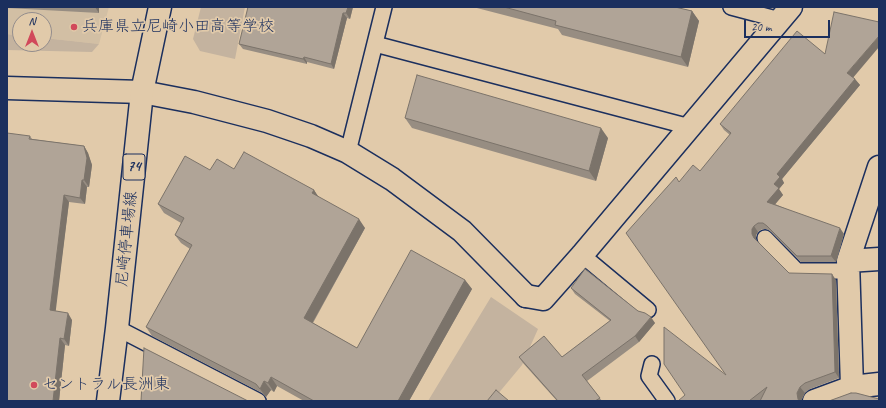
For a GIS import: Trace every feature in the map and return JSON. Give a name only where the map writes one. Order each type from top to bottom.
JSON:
[{"type":"street","name":"尼崎停車場線","points":[[108,401],[142,92],[160,7]]},
{"type":"street","points":[[7,88],[142,92],[194,102],[267,121],[311,136],[348,152],[392,179],[462,231],[526,296],[543,299],[786,14]]},
{"type":"street","points":[[852,387],[848,266],[877,180]]},
{"type":"street","points":[[848,266],[879,259]]},
{"type":"street","points":[[814,401],[852,387],[879,384]]},
{"type":"lane","points":[[348,152],[384,7]]},
{"type":"lane","points":[[731,7],[786,14]]},
{"type":"lane","points":[[375,44],[690,127]]},
{"type":"lane","points":[[765,238],[797,271],[848,266]]},
{"type":"lane","points":[[582,255],[648,310]]},
{"type":"lane","points":[[117,328],[258,401]]},
{"type":"lane","points":[[652,364],[650,376],[668,401]]},
{"type":"shaded area","name":"兵庫県立尼崎小田高等学校","points":[[7,7],[109,7],[99,44],[52,39],[52,12],[12,12],[12,35],[7,34]]},
{"type":"shaded area","points":[[201,7],[245,7],[235,59],[200,51],[193,39]]},
{"type":"shaded area","points":[[7,34],[12,35],[12,50],[7,50]]},
{"type":"shaded area","points":[[52,39],[99,44],[92,52],[52,51]]},
{"type":"shaded area","points":[[491,297],[538,329],[522,365],[492,401],[428,401]]},
{"type":"building","points":[[248,7],[348,7],[346,13],[343,13],[331,64],[239,44]]},
{"type":"building","points":[[504,7],[675,7],[692,11],[681,57],[555,25],[556,21]]},
{"type":"building","points":[[834,12],[879,22],[879,36],[847,73],[855,79],[777,174],[780,177],[774,184],[779,188],[767,202],[840,228],[831,256],[797,256],[763,223],[758,223],[754,226],[752,229],[752,234],[754,238],[789,273],[832,274],[835,372],[805,383],[800,387],[797,393],[799,401],[760,401],[767,387],[749,401],[678,401],[685,395],[664,364],[664,327],[726,375],[626,233],[676,177],[679,182],[693,165],[700,171],[731,133],[720,124],[797,31],[825,54]]},
{"type":"building","points":[[417,75],[601,128],[589,171],[405,118]]},
{"type":"building","points":[[7,133],[30,136],[29,139],[84,146],[87,158],[80,198],[64,195],[50,310],[68,313],[64,339],[60,338],[53,401],[7,401]]},
{"type":"building","points":[[244,152],[314,190],[312,193],[359,219],[304,318],[357,348],[411,250],[465,280],[398,401],[314,401],[271,377],[268,383],[264,381],[260,389],[256,384],[146,327],[192,245],[175,235],[184,218],[158,204],[185,156],[210,170],[217,159],[234,169]]},
{"type":"building","points":[[585,269],[638,311],[651,317],[635,336],[582,375],[600,398],[595,401],[558,401],[519,357],[544,336],[562,357],[611,320],[571,288]]},
{"type":"building","points":[[144,348],[248,401],[141,401]]},
{"type":"building","points":[[496,390],[509,401],[487,401]]},
{"type":"building","points":[[851,393],[879,399],[879,401],[829,401]]},
{"type":"place","name":"兵庫県立尼崎小田高等学校","points":[[74,27]]},
{"type":"place","name":"セントラル長洲東","points":[[34,385]]}]
